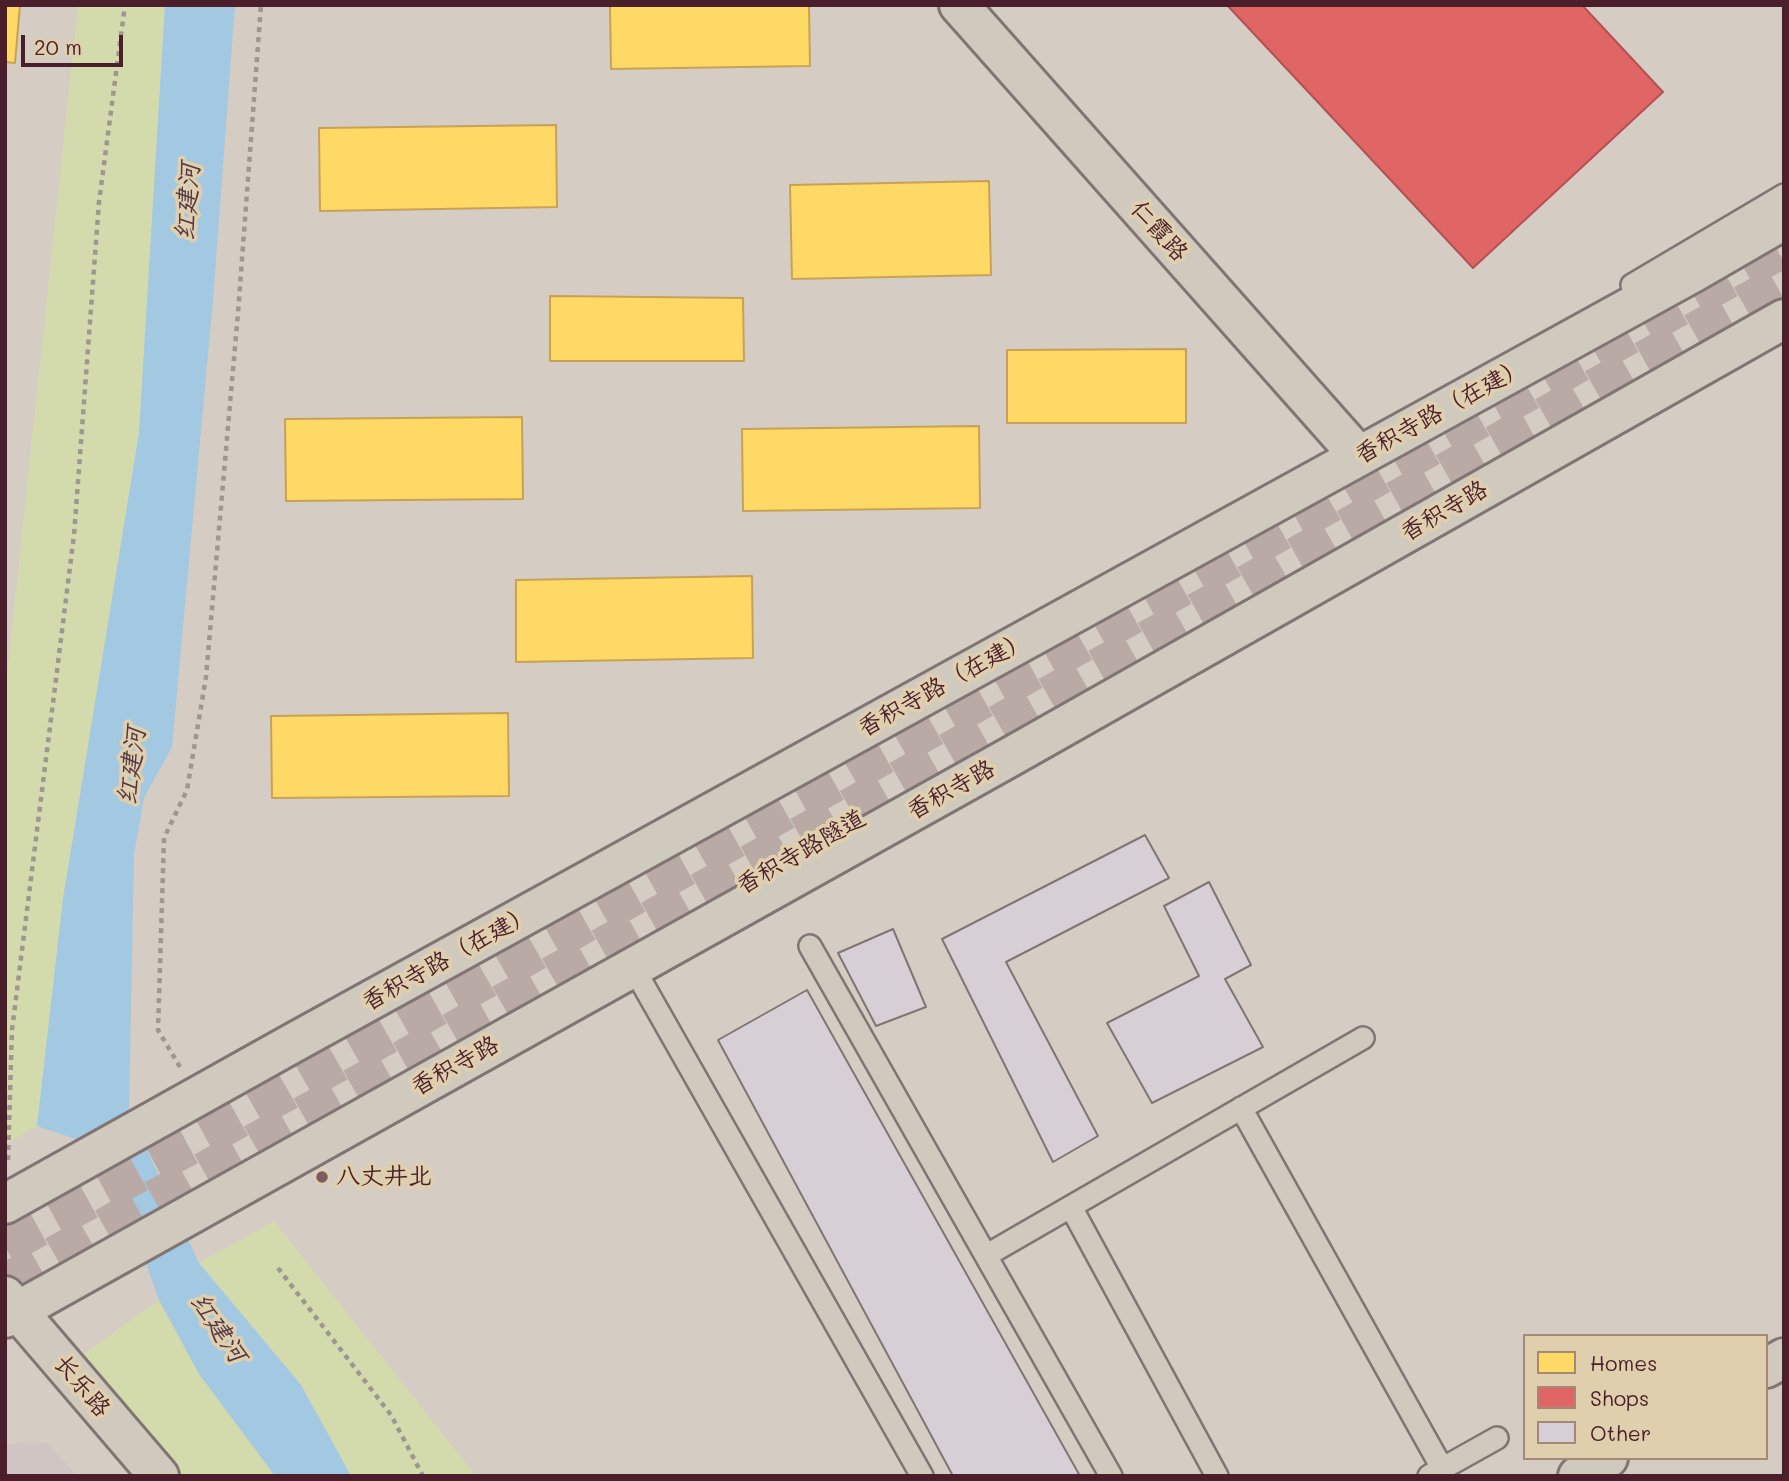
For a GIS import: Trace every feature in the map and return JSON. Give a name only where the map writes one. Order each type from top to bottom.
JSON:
[{"type":"main road","name":"仁霞路","points":[[959,5],[1354,449]]},
{"type":"main road","name":"香积寺路（在建）","points":[[6,1192],[932,691],[1354,449],[1784,220]]},
{"type":"main road","name":"香积寺路","points":[[1010,757],[1784,318]]},
{"type":"main road","points":[[573,911],[882,740],[932,691]]},
{"type":"main road","name":"香积寺路隧道","points":[[617,967],[902,794],[1010,757]]},
{"type":"main road","name":"香积寺路","points":[[10,1308],[139,1243],[617,967]]},
{"type":"main road","name":"长乐路","points":[[10,1308],[159,1476]]},
{"type":"main road","points":[[1768,1367],[1784,1357]]},
{"type":"main road","points":[[1577,1476],[1605,1460]]},
{"type":"lane","points":[[144,1118],[189,1082],[1354,449],[1784,195]]},
{"type":"lane","points":[[810,946],[1111,1476]]},
{"type":"lane","points":[[617,967],[922,1476]]},
{"type":"lane","points":[[987,1255],[1363,1038]]},
{"type":"lane","points":[[1241,1108],[1436,1472],[1497,1438]]},
{"type":"lane","points":[[1071,1207],[1217,1476]]},
{"type":"path","points":[[6,1192],[12,1030],[74,535],[99,202],[125,5]]},
{"type":"path","points":[[189,1082],[158,1030],[164,838],[187,790],[206,677],[238,313],[261,5]]},
{"type":"path","points":[[278,1268],[391,1415],[423,1476]]},
{"type":"shaded area","points":[[47,1443],[77,1476],[5,1476],[5,1444]]},
{"type":"green space","points":[[78,5],[165,5],[139,433],[63,899],[37,1126],[5,1145],[5,695]]},
{"type":"green space","points":[[274,1221],[476,1476],[351,1476],[301,1385],[199,1263]]},
{"type":"green space","points":[[159,1300],[199,1374],[275,1476],[141,1476],[52,1377]]},
{"type":"water","name":"红建河","points":[[165,5],[235,5],[213,300],[172,747],[144,798],[134,854],[129,1111],[199,1263],[301,1385],[351,1476],[275,1476],[199,1374],[159,1300],[105,1149],[37,1126],[63,899],[139,433]]},
{"type":"building: Homes","points":[[5,5],[20,5],[15,63],[5,62]]},
{"type":"building: Homes","points":[[610,5],[809,5],[810,66],[611,69]]},
{"type":"building: Homes","points":[[556,125],[557,207],[320,211],[319,128]]},
{"type":"building: Homes","points":[[989,181],[991,275],[792,279],[790,185]]},
{"type":"building: Homes","points":[[550,296],[743,298],[744,361],[550,361]]},
{"type":"building: Homes","points":[[1186,349],[1186,423],[1007,423],[1007,350]]},
{"type":"building: Homes","points":[[522,417],[523,499],[286,501],[285,419]]},
{"type":"building: Homes","points":[[979,426],[980,508],[743,511],[742,429]]},
{"type":"building: Homes","points":[[752,576],[753,658],[516,662],[516,580]]},
{"type":"building: Homes","points":[[508,713],[509,796],[272,798],[271,716]]},
{"type":"building: Shops","points":[[1227,5],[1582,5],[1663,92],[1473,268]]},
{"type":"building: Other","points":[[1145,835],[1169,878],[1006,962],[1098,1136],[1053,1162],[942,939]]},
{"type":"building: Other","points":[[1209,882],[1251,965],[1225,979],[1263,1047],[1152,1103],[1107,1023],[1199,976],[1164,906]]},
{"type":"building: Other","points":[[893,929],[926,1007],[876,1026],[838,953]]},
{"type":"building: Other","points":[[807,990],[1080,1476],[953,1476],[718,1040]]},
{"type":"tunnel","points":[[5,1246],[221,1129],[1784,248]]},
{"type":"tunnel","points":[[5,1283],[1784,281]]},
{"type":"place","name":"八丈井北","points":[[322,1177]]}]
